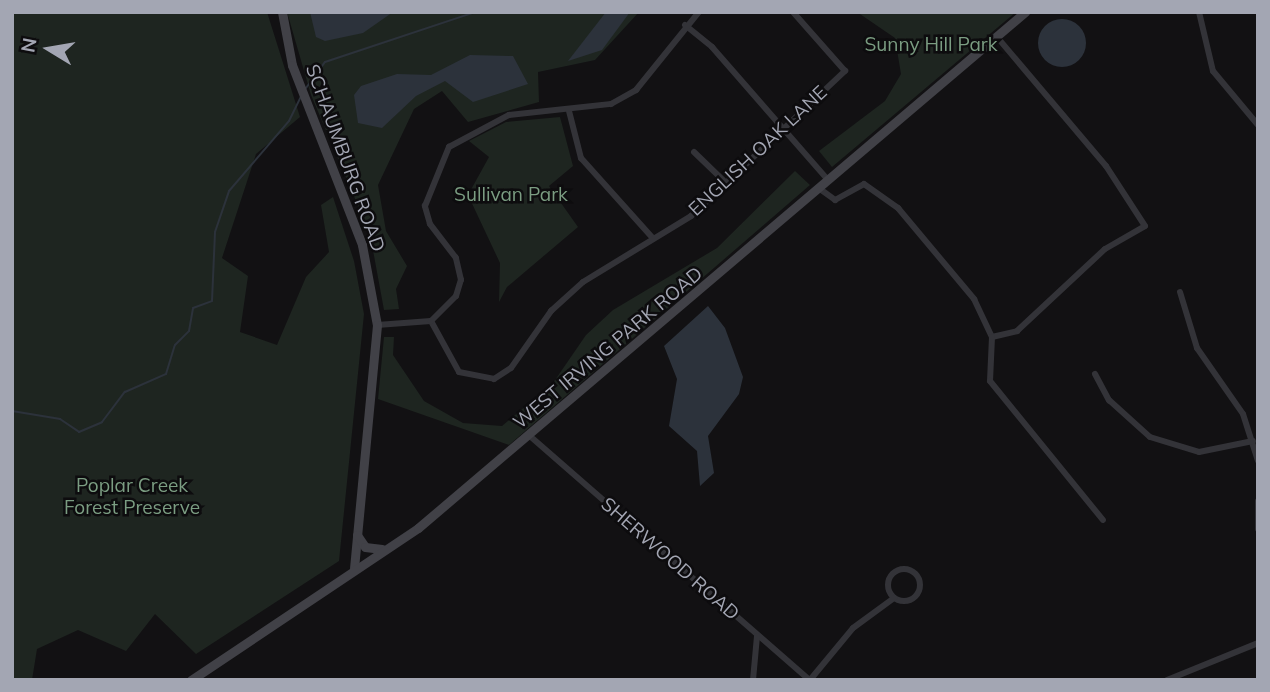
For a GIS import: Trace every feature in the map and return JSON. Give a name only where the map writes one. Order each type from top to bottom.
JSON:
[{"type":"main road","name":"SCHAUMBURG ROAD","points":[[282,12],[302,94],[362,245],[377,325],[354,568]]},
{"type":"main road","name":"WEST IRVING PARK ROAD","points":[[191,680],[384,549],[531,437],[1025,12]]},
{"type":"main road","points":[[357,534],[369,549],[384,549]]},
{"type":"street","points":[[377,325],[431,321],[456,296],[461,280],[456,258],[430,224],[425,206],[445,152],[500,118],[611,104],[636,90],[685,25],[699,12]]},
{"type":"street","name":"ENGLISH OAK LANE","points":[[431,321],[459,372],[494,379],[511,368],[551,311],[583,282],[652,237],[691,216],[781,127],[845,71],[793,12]]},
{"type":"street","points":[[1199,12],[1213,71],[1258,125]]},
{"type":"street","points":[[685,25],[829,181]]},
{"type":"street","points":[[992,337],[1017,331],[1105,250],[1145,226],[1106,166],[997,37]]},
{"type":"street","points":[[569,110],[580,158],[652,237]]},
{"type":"street","points":[[694,152],[725,182]]},
{"type":"street","points":[[820,190],[835,200],[864,184],[898,208],[974,299],[992,337],[990,381],[1103,520]]},
{"type":"street","points":[[1180,292],[1197,348],[1243,414],[1258,461]]},
{"type":"street","points":[[1095,374],[1109,400],[1150,437],[1199,452],[1253,441]]},
{"type":"street","name":"SHERWOOD ROAD","points":[[531,437],[810,680]]},
{"type":"street","points":[[1258,501],[1258,529]]},
{"type":"street","points":[[810,680],[853,628],[894,598],[916,596],[920,580],[913,571],[902,569],[890,577],[894,598]]},
{"type":"street","points":[[753,680],[757,636]]},
{"type":"street","points":[[1167,680],[1258,643]]},
{"type":"green space","name":"Poplar Creek Forest Preserve","points":[[12,12],[267,12],[300,117],[256,154],[222,258],[248,276],[240,332],[277,345],[306,277],[329,252],[321,205],[333,197],[354,261],[364,314],[339,561],[196,654],[155,614],[126,651],[78,630],[37,649],[32,680],[12,680]]},
{"type":"green space","points":[[287,12],[639,12],[595,60],[538,72],[539,102],[468,122],[442,91],[414,109],[378,185],[386,231],[407,266],[396,289],[399,309],[384,310],[370,234],[311,95]]},
{"type":"green space","name":"Sunny Hill Park","points":[[857,12],[1016,12],[832,167],[819,151],[885,101],[901,74],[895,38]]},
{"type":"green space","name":"Sullivan Park","points":[[560,117],[573,166],[549,186],[578,227],[507,287],[499,302],[500,263],[468,195],[489,157],[469,141],[506,122]]},
{"type":"green space","points":[[795,171],[810,185],[509,445],[378,399],[384,337],[394,337],[393,355],[424,401],[463,423],[502,426],[553,383],[586,335],[613,310],[717,248]]},
{"type":"shaded area","points":[[310,12],[393,12],[363,33],[325,41],[316,37]]},
{"type":"shaded area","points":[[606,12],[630,12],[602,50],[568,61]]},
{"type":"shaded area","points":[[1062,19],[1071,20],[1079,26],[1085,34],[1085,52],[1079,60],[1071,66],[1062,67],[1053,66],[1045,60],[1039,52],[1038,43],[1039,34],[1045,26],[1053,20]]},
{"type":"shaded area","points":[[470,55],[513,56],[528,84],[473,102],[445,81],[416,96],[382,128],[358,123],[354,95],[361,86],[397,74],[431,75]]},
{"type":"shaded area","points":[[708,306],[725,328],[743,377],[739,394],[708,436],[714,473],[700,486],[697,451],[669,426],[677,379],[664,346]]},
{"type":"waterway","points":[[306,88],[325,62],[475,12]]},
{"type":"waterway","points":[[12,411],[60,419],[79,432],[102,422],[125,392],[166,374],[175,345],[189,331],[193,308],[212,301],[215,232],[229,191],[289,121],[301,96]]}]
